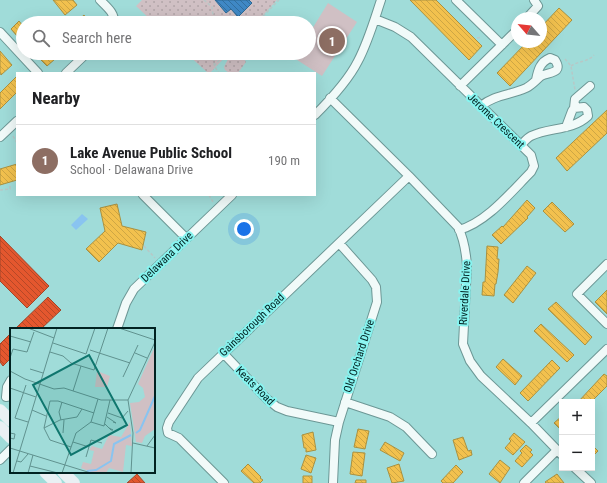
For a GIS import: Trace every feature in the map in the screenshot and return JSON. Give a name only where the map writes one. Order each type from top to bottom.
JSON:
[{"type":"main road","points":[[0,410],[10,420]]},
{"type":"main road","points":[[0,427],[10,437]]},
{"type":"main road","points":[[46,473],[56,483]]},
{"type":"main road","points":[[64,473],[74,483]]},
{"type":"street","points":[[100,0],[114,16]]},
{"type":"street","points":[[316,113],[343,84],[358,62],[381,0]]},
{"type":"street","points":[[456,0],[502,45]]},
{"type":"street","points":[[533,12],[538,6],[534,0]]},
{"type":"street","name":"Jerome Crescent","points":[[375,19],[411,37],[531,155],[534,166],[531,172],[489,214],[471,226],[460,230]]},
{"type":"street","points":[[0,32],[16,49]]},
{"type":"street","points":[[460,86],[511,36]]},
{"type":"street","points":[[26,60],[37,72]]},
{"type":"street","points":[[67,72],[80,60]]},
{"type":"street","points":[[481,106],[487,101],[525,88],[536,80]]},
{"type":"street","points":[[566,127],[574,108],[575,99],[590,86]]},
{"type":"street","name":"Riverdale Drive","points":[[330,98],[409,176],[460,230],[467,253],[468,266],[463,331],[463,344],[465,350],[476,370],[532,423],[559,452]]},
{"type":"street","points":[[521,145],[530,136],[581,122],[588,116],[587,110],[584,107],[574,108]]},
{"type":"street","points":[[0,137],[16,122]]},
{"type":"street","name":"Gainsborough Road","points":[[224,483],[179,438],[168,433],[167,428],[169,422],[198,378],[223,352],[409,176]]},
{"type":"street","points":[[144,196],[186,238]]},
{"type":"street","name":"Delawana Drive","points":[[117,328],[126,303],[134,289],[231,196]]},
{"type":"street","name":"Old Orchard Drive","points":[[333,483],[335,440],[339,422],[377,302],[376,287],[372,280],[339,243]]},
{"type":"street","points":[[607,264],[577,294],[607,324]]},
{"type":"street","points":[[532,423],[607,349]]},
{"type":"street","name":"Keats Road","points":[[223,352],[267,399],[277,407],[287,411],[339,422]]},
{"type":"street","points":[[8,396],[7,386],[10,382]]},
{"type":"street","points":[[345,402],[390,417],[406,427],[432,454]]},
{"type":"street","points":[[0,460],[10,450]]},
{"type":"street","points":[[524,483],[559,454]]},
{"type":"street","points":[[578,471],[590,483]]},
{"type":"path","points":[[204,0],[212,8],[212,16]]},
{"type":"path","points":[[263,16],[279,0]]},
{"type":"path","points":[[571,66],[592,58],[594,55]]},
{"type":"path","points":[[565,59],[571,66],[576,98]]},
{"type":"path","points":[[214,60],[214,66],[218,72]]},
{"type":"path","points":[[214,66],[220,60]]},
{"type":"path","points":[[0,190],[10,189],[10,184]]},
{"type":"path","points":[[144,246],[160,263]]},
{"type":"shaded area","points":[[142,0],[277,0],[262,16],[147,16],[136,6]]},
{"type":"shaded area","points":[[328,3],[357,22],[322,76],[297,60],[316,60],[316,23]]},
{"type":"shaded area","points":[[194,60],[222,60],[211,72],[207,72]]},
{"type":"shaded area","points":[[228,60],[245,60],[246,62],[239,72],[228,72],[224,67]]},
{"type":"water","points":[[82,214],[88,219],[76,230],[71,225]]},
{"type":"building: Homes","points":[[53,0],[73,0],[77,5],[65,15]]},
{"type":"building: Homes","points":[[410,0],[436,0],[482,46],[469,60]]},
{"type":"building: Homes","points":[[559,8],[572,20],[547,47],[547,21]]},
{"type":"building: Homes","points":[[16,24],[16,35],[11,29]]},
{"type":"building: Homes","points":[[521,48],[546,48],[510,86],[497,73]]},
{"type":"building: Homes","points":[[0,51],[12,65],[1,75],[0,73]]},
{"type":"building: Homes","points":[[41,60],[54,60],[47,66]]},
{"type":"building: Homes","points":[[16,77],[16,93],[0,109],[0,93]]},
{"type":"building: Homes","points":[[607,110],[607,133],[567,171],[556,158]]},
{"type":"building: Homes","points":[[16,164],[16,180],[0,185],[0,169]]},
{"type":"building: Homes","points":[[527,200],[535,208],[527,217],[528,218],[501,244],[492,235],[502,226],[503,227]]},
{"type":"building: Homes","points":[[552,202],[574,224],[565,232],[543,211]]},
{"type":"building: Homes","points":[[117,204],[122,226],[146,232],[142,250],[118,243],[99,262],[86,249],[105,231],[100,208]]},
{"type":"building: Homes","points":[[487,246],[498,247],[498,272],[494,296],[482,295],[483,282],[485,282]]},
{"type":"building: Homes","points":[[527,266],[536,273],[513,303],[504,295]]},
{"type":"building: Homes","points":[[607,290],[607,314],[595,302]]},
{"type":"building: Homes","points":[[556,302],[592,337],[585,345],[548,309]]},
{"type":"building: Homes","points":[[541,324],[574,355],[567,362],[534,331]]},
{"type":"building: Homes","points":[[503,359],[522,376],[515,385],[496,367]]},
{"type":"building: Homes","points":[[552,360],[560,368],[528,401],[520,393]]},
{"type":"building: Homes","points":[[604,374],[607,376],[607,386],[594,399],[581,399]]},
{"type":"building: Homes","points":[[559,419],[559,428],[554,423]]},
{"type":"building: Homes","points":[[358,429],[369,431],[365,449],[354,447]]},
{"type":"building: Homes","points":[[313,432],[316,450],[306,452],[302,435]]},
{"type":"building: Homes","points":[[514,433],[525,442],[513,455],[505,448],[511,441],[509,439]]},
{"type":"building: Homes","points":[[463,437],[468,451],[471,450],[472,455],[459,460],[453,440]]},
{"type":"building: Homes","points":[[385,442],[404,453],[400,461],[380,450]]},
{"type":"building: Homes","points":[[526,445],[532,450],[530,452],[533,455],[522,467],[515,461],[522,453],[520,451]]},
{"type":"building: Homes","points":[[353,452],[365,453],[362,476],[350,474]]},
{"type":"building: Homes","points":[[306,455],[316,458],[311,473],[301,469]]},
{"type":"building: Homes","points":[[500,460],[510,468],[500,483],[489,474]]},
{"type":"building: Homes","points":[[248,464],[263,480],[260,483],[254,483],[241,471]]},
{"type":"building: Homes","points":[[399,464],[404,481],[392,483],[387,468]]},
{"type":"building: Homes","points":[[456,465],[463,472],[453,483],[443,483],[441,481]]},
{"type":"building: Homes","points":[[557,474],[564,483],[545,482]]},
{"type":"building: Homes","points":[[303,476],[312,476],[312,483],[303,483]]},
{"type":"building: Homes","points":[[356,480],[366,480],[366,483],[355,483]]},
{"type":"building: Shops","points":[[0,236],[49,286],[27,308],[0,281]]},
{"type":"building: Shops","points":[[48,297],[61,310],[42,328],[16,328]]},
{"type":"building: Shops","points":[[10,334],[10,359],[3,366],[0,362],[0,344]]},
{"type":"building: Shops","points":[[137,474],[145,483],[127,483]]},
{"type":"building: Schools","points":[[215,0],[249,0],[252,3],[239,16],[237,16],[231,9],[226,13]]},
{"type":"place","name":"Lake Avenue Public School","points":[[332,41]]}]
